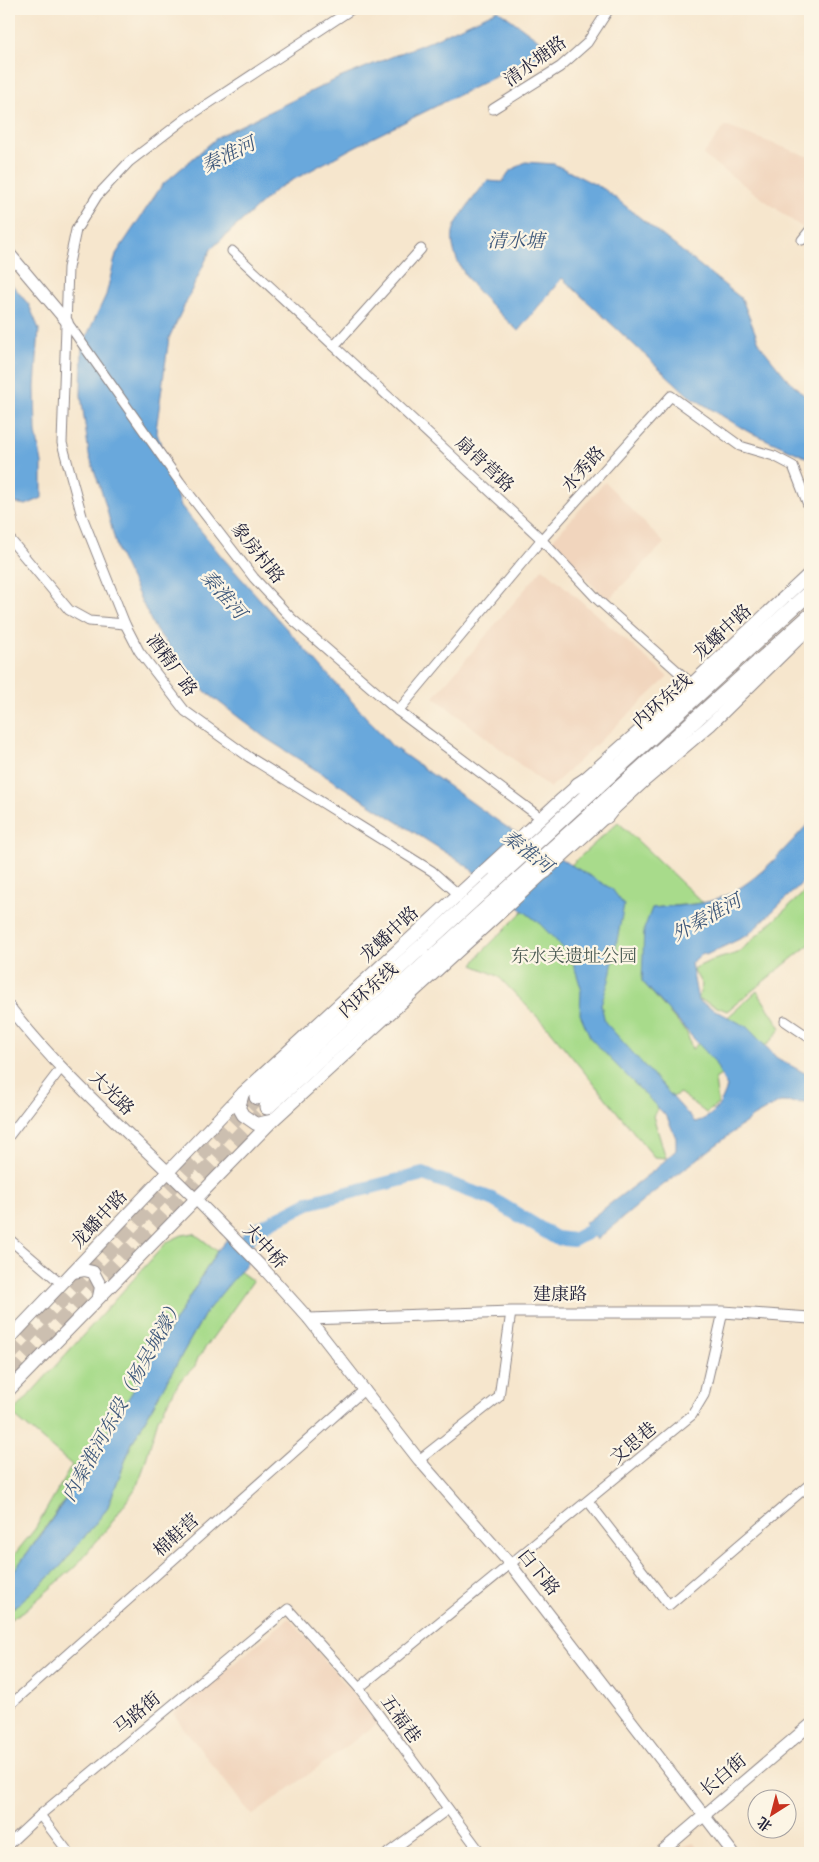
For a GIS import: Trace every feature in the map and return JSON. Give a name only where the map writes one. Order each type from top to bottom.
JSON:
[{"type":"highway","name":"内环东线","points":[[488,895],[533,834],[640,746],[810,592]]},
{"type":"highway","name":"内环东线","points":[[260,1105],[488,895],[557,852],[653,756],[810,616]]},
{"type":"highway","points":[[578,784],[640,746]]},
{"type":"highway","points":[[606,816],[653,756]]},
{"type":"highway","points":[[488,895],[515,842]]},
{"type":"highway","points":[[488,895],[546,870]]},
{"type":"main road","name":"象房村路","points":[[9,253],[67,322]]},
{"type":"main road","name":"龙蟠中路","points":[[515,842],[533,834],[541,818],[692,684],[810,574]]},
{"type":"main road","points":[[546,870],[557,852],[606,816],[710,724],[810,627]]},
{"type":"main road","name":"龙蟠中路","points":[[9,1390],[196,1198],[260,1105],[458,894],[488,895]]},
{"type":"main road","name":"大光路","points":[[9,1007],[62,1067],[110,1117],[196,1198]]},
{"type":"main road","name":"龙蟠中路","points":[[9,1339],[168,1171],[260,1105]]},
{"type":"main road","name":"大中桥","points":[[196,1198],[309,1319]]},
{"type":"main road","points":[[74,1272],[84,1270],[93,1272],[97,1276],[101,1287],[99,1297]]},
{"type":"main road","name":"建康路","points":[[309,1319],[511,1312],[723,1312],[810,1318]]},
{"type":"main road","name":"白下路","points":[[309,1319],[419,1460],[511,1565],[733,1853]]},
{"type":"main road","name":"长白街","points":[[660,1853],[810,1725]]},
{"type":"street","name":"酒精厂路","points":[[352,9],[185,119],[130,162],[97,196],[76,230],[68,268],[62,443],[82,516],[125,624],[139,651],[185,711],[249,757],[432,871],[458,894]]},
{"type":"street","name":"清水塘路","points":[[492,109],[560,67],[587,43],[609,9]]},
{"type":"street","points":[[802,240],[810,230]]},
{"type":"street","points":[[334,346],[421,249]]},
{"type":"street","name":"扇骨营路","points":[[232,251],[542,539],[598,600],[692,684]]},
{"type":"street","name":"象房村路","points":[[67,322],[180,482],[254,578],[292,619],[398,711],[541,818]]},
{"type":"street","name":"水秀路","points":[[398,711],[542,539],[671,396],[740,446],[774,456],[793,466],[810,510]]},
{"type":"street","points":[[9,538],[69,610],[90,621],[125,624]]},
{"type":"street","points":[[785,1022],[810,1038]]},
{"type":"street","points":[[9,1136],[62,1067]]},
{"type":"street","points":[[9,1239],[62,1284]]},
{"type":"street","points":[[419,1460],[499,1397],[511,1312]]},
{"type":"street","name":"文思巷","points":[[358,1688],[511,1565],[692,1415],[704,1395],[723,1312]]},
{"type":"street","name":"棉鞋营","points":[[9,1706],[365,1389]]},
{"type":"street","points":[[588,1501],[669,1606],[810,1484]]},
{"type":"street","name":"五福巷","points":[[288,1609],[358,1688],[482,1853]]},
{"type":"street","name":"马路街","points":[[9,1844],[40,1815],[288,1609]]},
{"type":"street","points":[[388,1853],[448,1809]]},
{"type":"street","points":[[40,1815],[68,1853]]},
{"type":"shaded area","points":[[725,126],[810,157],[810,221],[804,229],[703,155]]},
{"type":"shaded area","points":[[605,482],[664,543],[608,600],[549,544]]},
{"type":"shaded area","points":[[543,568],[668,677],[550,788],[434,697]]},
{"type":"shaded area","points":[[289,1618],[378,1723],[252,1816],[173,1714]]},
{"type":"shaded area","points":[[694,1843],[703,1853],[672,1853],[679,1848]]},
{"type":"green space","name":"东水关遗址公园","points":[[618,822],[703,903],[652,908],[642,981],[687,1033],[692,1049],[757,991],[781,1028],[769,1043],[715,1079],[718,1104],[706,1113],[680,1093],[661,1103],[653,1116],[666,1158],[654,1157],[549,1029],[498,976],[473,965],[482,952],[547,887]]},
{"type":"green space","points":[[810,887],[810,944],[727,1011],[698,999],[702,985],[693,969],[710,961],[738,953]]},
{"type":"green space","points":[[194,1233],[217,1251],[92,1458],[9,1577],[9,1561],[35,1529],[72,1465],[12,1414],[167,1242],[182,1235]]},
{"type":"green space","points":[[239,1271],[253,1281],[198,1358],[195,1366],[180,1381],[158,1419],[139,1483],[110,1525],[75,1567],[24,1611],[9,1620],[9,1610],[60,1567],[107,1509],[132,1443],[206,1312]]},
{"type":"water","points":[[498,10],[551,49],[356,146],[278,188],[211,249],[169,338],[156,430],[181,506],[222,557],[392,746],[505,826],[612,889],[624,905],[609,981],[601,1004],[605,1022],[695,1122],[712,1114],[727,1087],[714,1061],[642,981],[644,929],[652,908],[702,903],[734,891],[762,871],[810,822],[810,875],[748,935],[706,955],[703,953],[691,963],[698,1001],[747,1027],[777,1058],[810,1076],[810,1103],[780,1102],[753,1117],[654,1192],[596,1240],[585,1223],[657,1168],[676,1150],[676,1138],[667,1117],[591,1039],[580,1014],[581,988],[571,956],[539,923],[464,864],[264,737],[201,688],[154,627],[118,552],[104,499],[89,455],[81,395],[82,346],[106,295],[116,254],[162,185],[219,136],[337,79],[428,42]]},
{"type":"water","name":"清水塘","points":[[525,162],[554,164],[604,189],[742,299],[760,345],[785,376],[810,401],[810,459],[747,431],[688,395],[562,278],[518,331],[485,299],[474,287],[457,260],[453,246],[453,232],[473,198],[487,181],[502,182],[509,172]]},
{"type":"water","points":[[9,281],[29,305],[39,329],[35,387],[36,432],[42,463],[42,498],[26,505],[9,502]]},
{"type":"water","points":[[231,1235],[252,1257],[206,1312],[132,1443],[107,1509],[60,1567],[9,1610],[9,1577],[83,1474],[217,1251]]},
{"type":"waterway","name":"内秦淮河东段（杨吴城濠）","points":[[233,1254],[258,1229],[308,1203],[423,1174],[492,1199],[556,1238],[573,1240],[588,1232],[604,1218]]},
{"type":"tunnel","points":[[9,1355],[257,1097]]},
{"type":"tunnel","points":[[9,1373],[267,1107]]},
{"type":"water label","name":"秦淮河","points":[[228,154]]},
{"type":"water label","name":"秦淮河","points":[[224,594]]},
{"type":"water label","name":"秦淮河","points":[[528,851]]},
{"type":"water label","name":"外秦淮河","points":[[706,917]]}]
